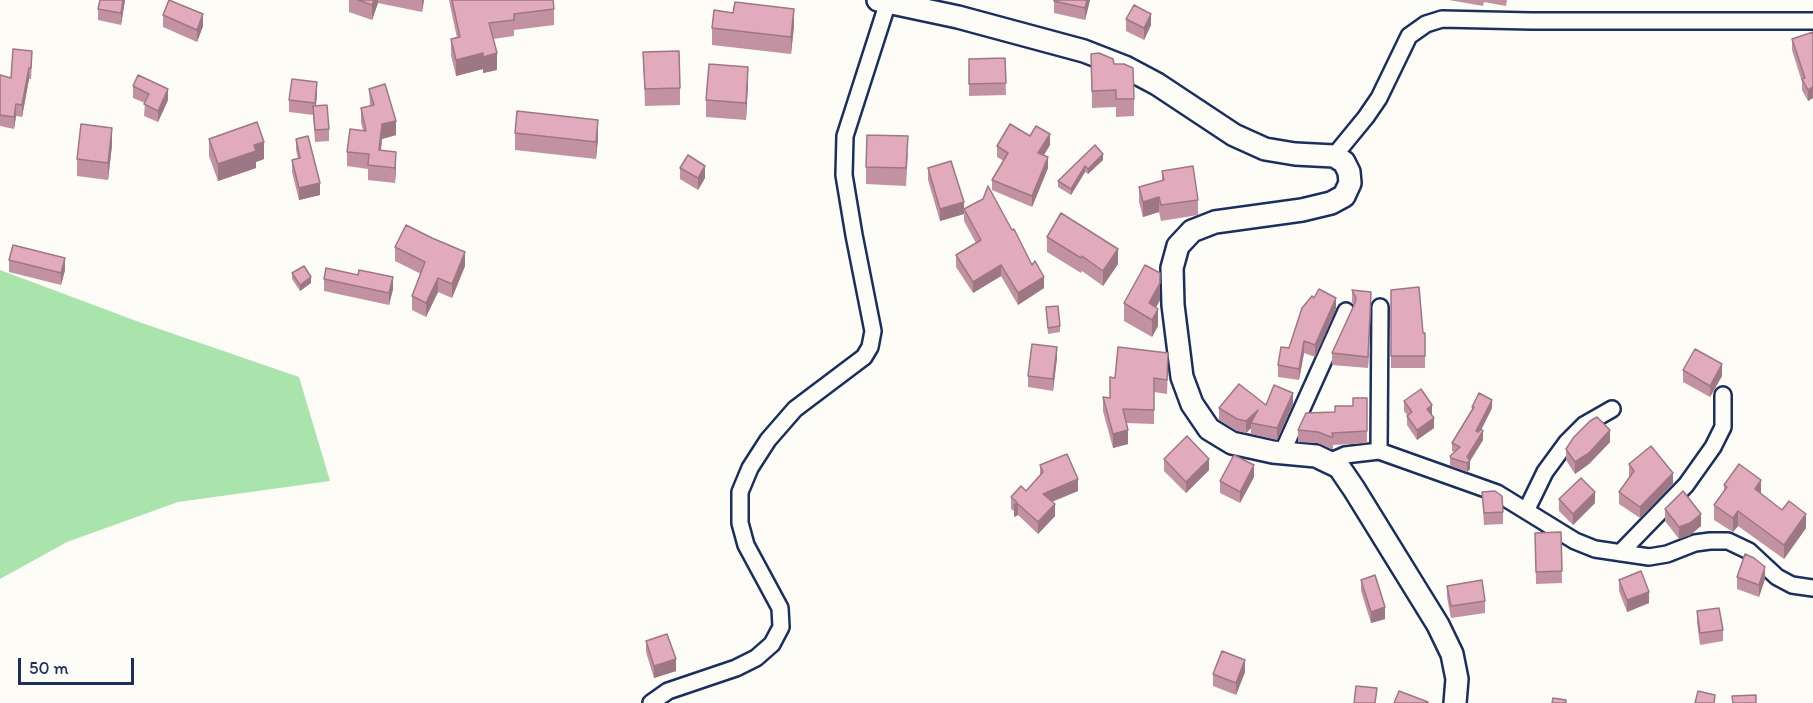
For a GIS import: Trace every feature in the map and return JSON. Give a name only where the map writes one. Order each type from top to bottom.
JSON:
[{"type":"street","points":[[651,703],[668,692],[736,668],[756,658],[772,644],[781,627],[780,608],[746,545],[740,523],[740,492],[750,468],[768,440],[795,409],[864,357],[870,347],[873,331],[844,175],[845,136],[883,1],[958,17],[1084,51],[1125,67],[1157,84],[1234,135],[1265,149],[1295,154],[1334,156],[1344,162],[1349,172],[1350,183],[1344,196],[1331,203],[1302,210],[1215,222],[1192,231],[1178,246],[1172,268],[1173,304],[1182,377],[1192,404],[1209,429],[1232,443],[1281,453],[1316,456],[1339,467],[1438,625],[1452,654],[1457,679],[1455,703]]},
{"type":"street","points":[[1334,156],[1379,98],[1409,36],[1425,24],[1442,19],[1813,21]]},
{"type":"street","points":[[1379,451],[1380,307]]},
{"type":"street","points":[[1281,453],[1346,310]]},
{"type":"street","points":[[1620,553],[1686,485],[1713,447],[1723,427],[1723,395]]},
{"type":"street","points":[[1526,511],[1545,472],[1567,442],[1584,425],[1612,409]]},
{"type":"street","points":[[1329,462],[1345,454],[1379,451],[1497,493],[1575,541],[1595,549],[1649,557],[1667,554],[1695,543],[1728,542],[1749,551],[1777,577],[1792,585],[1813,588]]},
{"type":"green space","points":[[0,270],[139,322],[299,377],[330,481],[178,502],[67,542],[0,579]]},
{"type":"building","points":[[100,0],[123,0],[121,13],[98,9]]},
{"type":"building","points":[[169,0],[203,14],[197,30],[163,15]]},
{"type":"building","points":[[358,0],[374,0],[372,5]]},
{"type":"building","points":[[452,0],[553,0],[554,9],[514,14],[514,20],[489,23],[497,53],[483,57],[483,53],[456,60],[451,39],[460,37]]},
{"type":"building","points":[[1054,0],[1087,0],[1085,8]]},
{"type":"building","points":[[735,2],[794,9],[791,37],[712,28],[714,10],[733,13]]},
{"type":"building","points":[[1134,5],[1151,14],[1144,28],[1126,19]]},
{"type":"building","points":[[1813,32],[1813,87],[1808,90],[1802,79],[1805,78],[1792,39]]},
{"type":"building","points":[[13,49],[32,51],[31,68],[29,68],[22,105],[16,104],[14,117],[0,115],[0,75],[11,78]]},
{"type":"building","points":[[679,51],[680,88],[645,89],[643,52]]},
{"type":"building","points":[[1099,53],[1113,59],[1114,64],[1124,64],[1133,68],[1134,99],[1116,99],[1116,90],[1092,91],[1091,54]]},
{"type":"building","points":[[1005,58],[1006,83],[969,84],[969,59]]},
{"type":"building","points":[[709,64],[748,67],[746,103],[706,100]]},
{"type":"building","points":[[138,75],[168,89],[158,111],[144,104],[149,94],[133,86]]},
{"type":"building","points":[[292,79],[317,82],[315,103],[289,100]]},
{"type":"building","points":[[385,84],[396,121],[382,124],[379,150],[396,152],[395,168],[368,165],[369,154],[347,152],[350,129],[366,131],[361,108],[374,105],[369,89]]},
{"type":"building","points":[[327,105],[329,129],[315,130],[313,106]]},
{"type":"building","points":[[517,111],[598,120],[596,142],[515,133]]},
{"type":"building","points":[[257,122],[264,142],[254,145],[256,151],[218,164],[209,139]]},
{"type":"building","points":[[81,124],[112,128],[108,163],[77,159]]},
{"type":"building","points":[[1010,124],[1030,136],[1036,126],[1050,134],[1038,153],[1048,157],[1032,196],[992,180],[1008,153],[997,146]]},
{"type":"building","points":[[867,135],[908,136],[906,168],[866,167]]},
{"type":"building","points":[[308,136],[320,183],[299,188],[292,160],[300,158],[296,139]]},
{"type":"building","points":[[1095,145],[1103,154],[1088,169],[1085,166],[1071,189],[1058,181]]},
{"type":"building","points":[[688,155],[705,166],[698,178],[680,168]]},
{"type":"building","points":[[951,161],[964,202],[940,209],[928,168]]},
{"type":"building","points":[[1193,166],[1198,200],[1161,205],[1159,197],[1143,202],[1139,187],[1164,180],[1162,171]]},
{"type":"building","points":[[988,186],[1032,265],[1035,261],[1044,277],[1018,293],[1001,265],[973,282],[956,255],[981,240],[964,209],[983,199]]},
{"type":"building","points":[[1061,213],[1118,249],[1103,271],[1082,256],[1081,258],[1047,237]]},
{"type":"building","points":[[406,225],[465,252],[452,284],[438,278],[426,303],[412,296],[425,262],[395,247]]},
{"type":"building","points":[[13,245],[65,258],[61,273],[9,260]]},
{"type":"building","points":[[1145,265],[1160,273],[1160,283],[1149,303],[1158,309],[1152,320],[1124,303]]},
{"type":"building","points":[[304,266],[311,277],[300,285],[292,273]]},
{"type":"building","points":[[326,268],[358,275],[359,270],[393,277],[389,293],[324,279]]},
{"type":"building","points":[[1419,287],[1423,333],[1425,333],[1425,356],[1391,356],[1391,290]]},
{"type":"building","points":[[1319,289],[1336,298],[1315,345],[1304,341],[1299,369],[1278,365],[1281,347],[1289,348],[1302,308],[1312,296],[1314,298]]},
{"type":"building","points":[[1352,290],[1371,292],[1368,357],[1332,353],[1355,303],[1356,298]]},
{"type":"building","points":[[1058,306],[1060,326],[1048,328],[1046,307]]},
{"type":"building","points":[[1032,344],[1057,347],[1053,379],[1028,376]]},
{"type":"building","points":[[1118,347],[1168,353],[1167,380],[1154,378],[1154,410],[1123,409],[1128,430],[1113,434],[1103,397],[1110,398],[1110,377],[1115,378]]},
{"type":"building","points":[[1695,349],[1722,364],[1710,386],[1683,370]]},
{"type":"building","points":[[1239,384],[1266,405],[1274,385],[1293,393],[1277,428],[1251,423],[1258,410],[1246,421],[1237,419],[1219,408]]},
{"type":"building","points":[[1421,389],[1432,405],[1427,409],[1434,418],[1417,430],[1407,416],[1412,412],[1404,401]]},
{"type":"building","points":[[1479,393],[1492,400],[1476,431],[1481,429],[1483,431],[1467,457],[1470,460],[1467,463],[1451,458],[1450,456],[1460,447],[1452,443],[1474,407],[1472,407]]},
{"type":"building","points":[[1353,398],[1367,398],[1367,431],[1332,433],[1333,437],[1331,437],[1318,432],[1298,430],[1306,413],[1335,412],[1335,406],[1353,406]]},
{"type":"building","points":[[1597,417],[1610,430],[1589,453],[1575,462],[1566,449],[1574,437]]},
{"type":"building","points":[[1187,436],[1209,459],[1186,482],[1164,459]]},
{"type":"building","points":[[1651,446],[1673,473],[1640,507],[1619,492],[1634,471],[1629,464]]},
{"type":"building","points":[[1067,454],[1078,479],[1043,494],[1055,504],[1038,522],[1018,504],[1014,506],[1017,502],[1011,497],[1021,486],[1026,491],[1043,472],[1040,465]]},
{"type":"building","points":[[1234,455],[1254,465],[1240,492],[1220,481]]},
{"type":"building","points":[[1739,464],[1761,480],[1755,489],[1782,510],[1789,501],[1806,514],[1784,545],[1738,511],[1733,518],[1714,505],[1727,487],[1724,485]]},
{"type":"building","points":[[1581,478],[1595,492],[1573,514],[1559,499]]},
{"type":"building","points":[[1495,491],[1502,496],[1503,512],[1484,513],[1482,492]]},
{"type":"building","points":[[1683,491],[1701,514],[1690,523],[1679,527],[1665,509]]},
{"type":"building","points":[[1561,532],[1562,571],[1536,572],[1535,533]]},
{"type":"building","points":[[1745,554],[1765,567],[1759,585],[1737,577]]},
{"type":"building","points":[[1641,571],[1649,592],[1627,600],[1619,580]]},
{"type":"building","points":[[1375,575],[1385,607],[1371,612],[1361,580]]},
{"type":"building","points":[[1482,580],[1485,601],[1451,606],[1447,586]]},
{"type":"building","points":[[1719,608],[1723,630],[1700,633],[1697,611]]},
{"type":"building","points":[[667,634],[676,659],[654,666],[646,641]]},
{"type":"building","points":[[1222,651],[1245,660],[1236,683],[1213,674]]},
{"type":"building","points":[[1356,686],[1377,688],[1375,703],[1354,703]]},
{"type":"building","points":[[1399,691],[1428,702],[1428,703],[1394,703]]},
{"type":"building","points":[[1698,691],[1715,695],[1714,703],[1695,703]]},
{"type":"building","points":[[1756,695],[1756,703],[1733,703],[1732,696]]},
{"type":"building","points":[[1553,698],[1566,700],[1566,703],[1552,703]]}]
